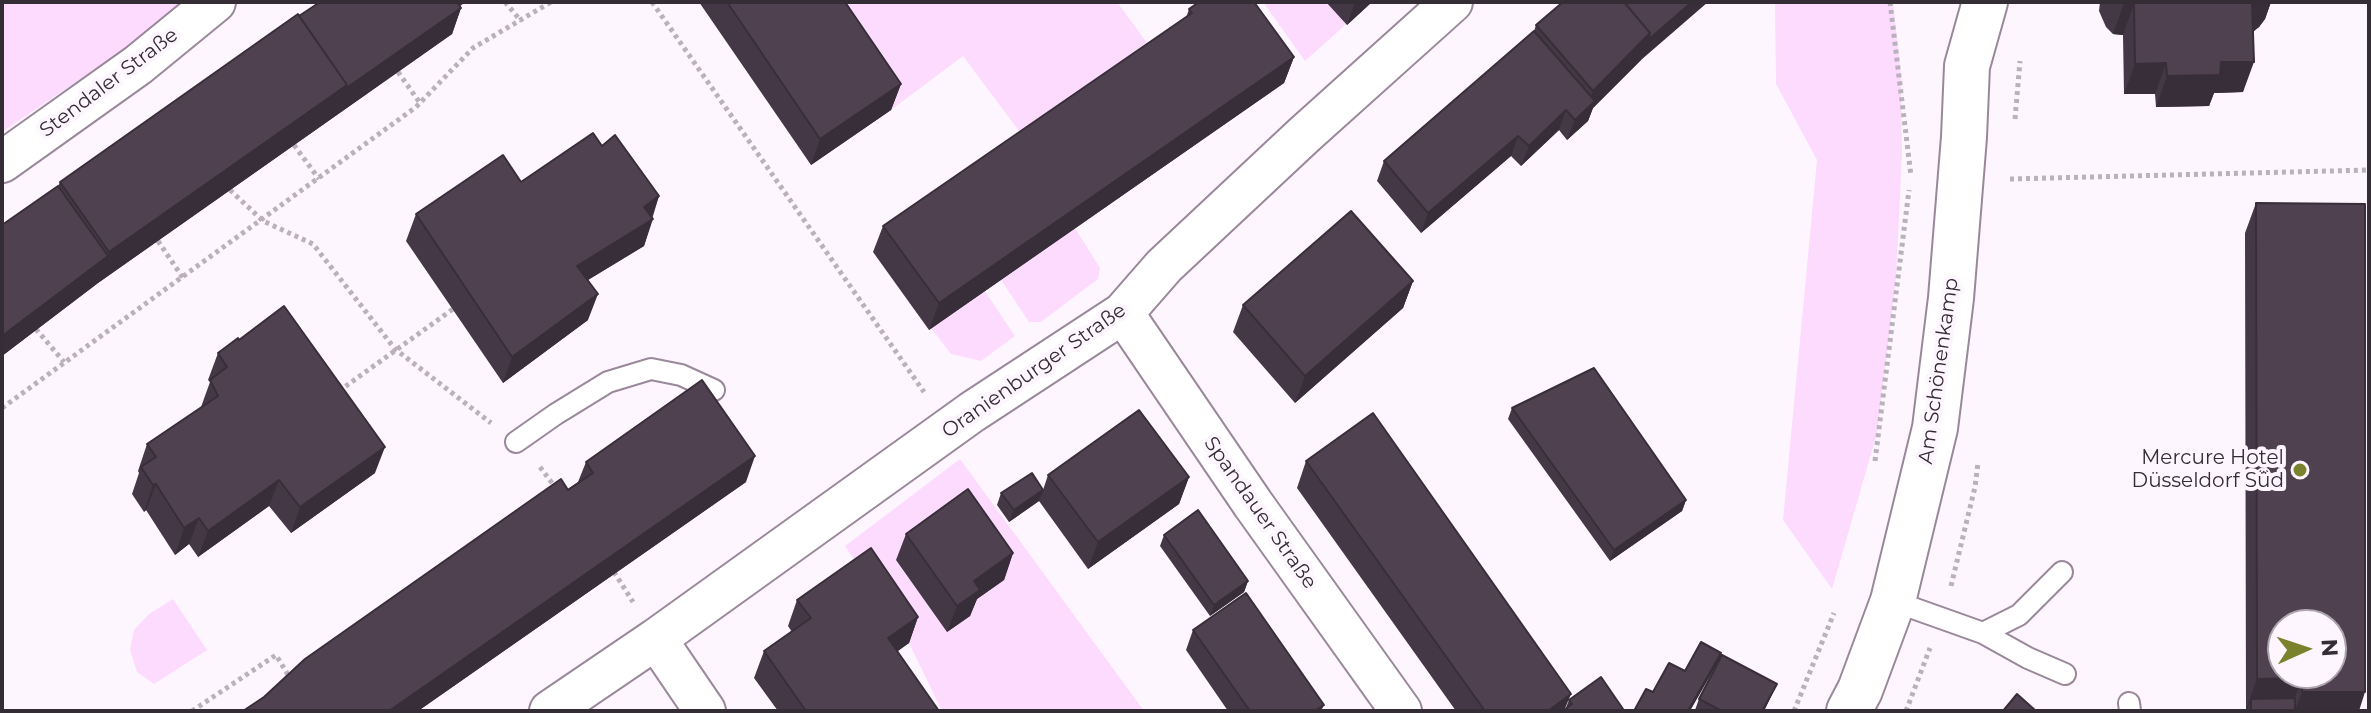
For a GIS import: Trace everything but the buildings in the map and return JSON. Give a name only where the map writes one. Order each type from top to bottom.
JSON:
[{"type":"main road","name":"Am Schönenkamp","points":[[1950,2],[1967,66]]},
{"type":"main road","name":"Am Schönenkamp","points":[[1849,711],[1860,690],[1893,601],[1935,428],[1951,298],[1967,66],[1985,2]]},
{"type":"street","name":"Stendaler Straße","points":[[2,162],[138,65],[215,2]]},
{"type":"street","name":"Oranienburger Straße","points":[[550,711],[656,639],[953,426],[1123,313],[1187,244],[1452,2]]},
{"type":"street","name":"Spandauer Straße","points":[[1123,313],[1253,504],[1401,711]]},
{"type":"street","points":[[656,639],[705,711]]},
{"type":"lane","points":[[516,442],[608,382],[651,369],[681,375],[714,390]]},
{"type":"lane","points":[[1983,633],[2019,615],[2062,572]]},
{"type":"lane","points":[[1893,601],[1983,633],[2065,674]]},
{"type":"path","points":[[505,2],[521,21]]},
{"type":"path","points":[[2,408],[263,221],[420,103],[473,48],[551,2]]},
{"type":"path","points":[[652,2],[929,399],[953,426]]},
{"type":"path","points":[[1875,464],[1911,174],[1890,2]]},
{"type":"path","points":[[2015,123],[2021,47]]},
{"type":"path","points":[[398,72],[420,103]]},
{"type":"path","points":[[294,145],[319,179]]},
{"type":"path","points":[[2012,166],[2010,179],[2369,170]]},
{"type":"path","points":[[230,190],[263,221],[313,244],[395,349],[527,450],[562,496]]},
{"type":"path","points":[[158,241],[183,278]]},
{"type":"path","points":[[337,393],[453,309]]},
{"type":"path","points":[[36,329],[64,363]]},
{"type":"path","points":[[1794,711],[1836,609]]},
{"type":"path","points":[[192,711],[276,655],[295,685]]},
{"type":"shaded area","points":[[2,2],[181,2],[125,49],[2,132]]},
{"type":"shaded area","points":[[817,2],[1117,2],[1153,51],[1025,139],[963,56],[891,110]]},
{"type":"shaded area","points":[[1263,2],[1371,2],[1305,61]]},
{"type":"shaded area","points":[[1775,2],[1893,2],[1901,75],[1902,153],[1896,279],[1877,433],[1832,589],[1783,520],[1817,160],[1776,84]]},
{"type":"shaded area","points":[[1075,228],[1100,268],[1098,279],[1041,322],[1029,322],[1001,280]]},
{"type":"shaded area","points":[[985,291],[1015,336],[981,361],[951,354],[931,328]]},
{"type":"shaded area","points":[[960,459],[1144,711],[942,711],[909,643],[845,546]]},
{"type":"shaded area","points":[[173,599],[207,650],[154,684],[137,672],[130,650],[134,630],[149,614]]},
{"type":"place","name":"Mercure Hotel Düsseldorf Süd","points":[[2300,470]]}]
